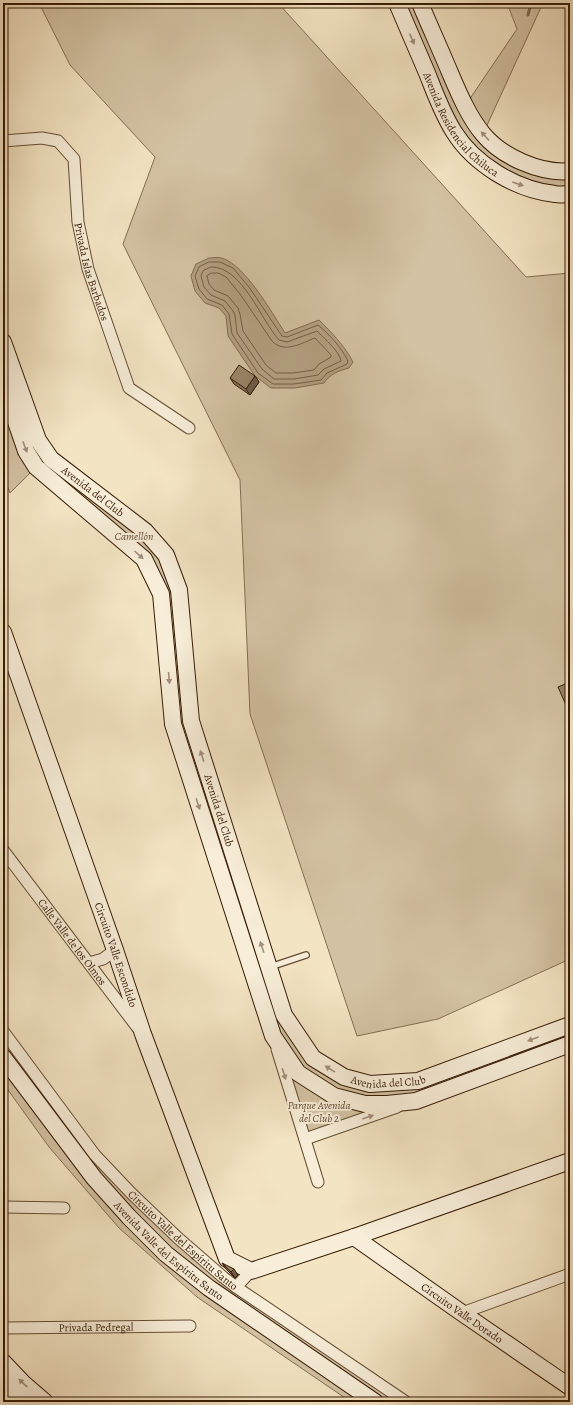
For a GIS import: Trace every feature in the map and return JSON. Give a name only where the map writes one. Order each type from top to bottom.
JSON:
[{"type":"street","name":"Avenida Residencial Chiluca","points":[[397,3],[444,115],[454,133],[468,150],[488,167],[510,181],[533,189],[555,194],[570,194]]},
{"type":"street","name":"Avenida Residencial Chiluca","points":[[420,3],[465,106],[483,134],[495,146],[532,166],[559,172],[570,171]]},
{"type":"street","name":"Privada Islas Barbados","points":[[3,141],[42,138],[58,141],[74,159],[78,222],[88,269],[129,388],[189,428]]},
{"type":"street","name":"Avenida del Club","points":[[3,342],[25,425],[26,452],[36,467],[144,558],[161,594],[172,724],[268,1020],[318,1182]]},
{"type":"street","name":"Avenida del Club","points":[[3,384],[25,425],[38,440],[51,459],[145,530],[166,555],[179,590],[191,721],[284,1015],[313,1058],[344,1077],[370,1084],[418,1081],[570,1025]]},
{"type":"street","name":"Circuito Valle Escondido","points":[[3,632],[115,950],[142,1034],[227,1259]]},
{"type":"street","name":"Calle Valle de los Olmos","points":[[3,850],[142,1034]]},
{"type":"street","points":[[89,963],[103,959],[115,950]]},
{"type":"street","points":[[268,1020],[284,1015]]},
{"type":"street","name":"Circuito Valle del Espíritu Santo","points":[[3,1031],[95,1155],[131,1193],[178,1238],[236,1287],[406,1402]]},
{"type":"street","name":"Avenida del Club","points":[[273,1036],[298,1073],[334,1096],[365,1104],[386,1104],[416,1101]]},
{"type":"street","name":"Avenida del Club","points":[[305,1139],[416,1101],[570,1044]]},
{"type":"street","name":"Avenida Valle del Espíritu Santo","points":[[3,1057],[94,1178],[128,1217],[166,1254],[209,1288],[375,1402]]},
{"type":"street","points":[[236,1287],[251,1271],[354,1237],[570,1161]]},
{"type":"street","points":[[3,1207],[64,1208]]},
{"type":"street","name":"Circuito Valle Dorado","points":[[354,1237],[569,1386]]},
{"type":"street","points":[[223,1277],[227,1259],[251,1271]]},
{"type":"street","points":[[462,1313],[570,1274]]},
{"type":"street","name":"Privada Pedregal","points":[[3,1328],[190,1326]]},
{"type":"street","points":[[3,1362],[22,1383],[45,1402]]},
{"type":"street","points":[[3,1381],[25,1402]]},
{"type":"lane","points":[[269,968],[306,955]]},
{"type":"green space","points":[[39,3],[278,3],[526,277],[570,273],[570,959],[438,1019],[357,1036],[250,714],[240,480],[123,244],[155,157],[70,65]]},
{"type":"green space","points":[[397,3],[420,3],[465,106],[517,29],[507,3],[543,3],[483,134],[495,146],[570,171],[570,194],[533,189],[468,149]]},
{"type":"green space","points":[[3,342],[38,440],[166,555],[191,721],[295,1030],[344,1077],[418,1081],[570,1025],[570,1044],[305,1139],[173,724],[161,594],[144,559],[36,467],[10,493],[3,475]]},
{"type":"green space","points":[[3,1031],[95,1155],[223,1277],[406,1402],[351,1402],[197,1297],[119,1228],[49,1147],[3,1083]]},
{"type":"water","points":[[209,258],[221,258],[230,262],[239,269],[257,290],[285,333],[319,320],[346,350],[353,362],[349,368],[335,373],[324,383],[295,388],[271,388],[255,376],[228,336],[226,316],[219,308],[205,303],[195,291],[191,276],[196,264]]},
{"type":"building","points":[[239,365],[255,376],[246,389],[230,378]]},
{"type":"building","points":[[570,682],[570,714],[558,687]]},
{"type":"building","points":[[222,1263],[234,1269],[231,1272]]},
{"type":"waterway","points":[[528,15],[531,3]]},
{"type":"park label","name":"Camellón","points":[[134,536]]},
{"type":"park label","name":"Parque Avenida del Club 2","points":[[319,1111]]}]
